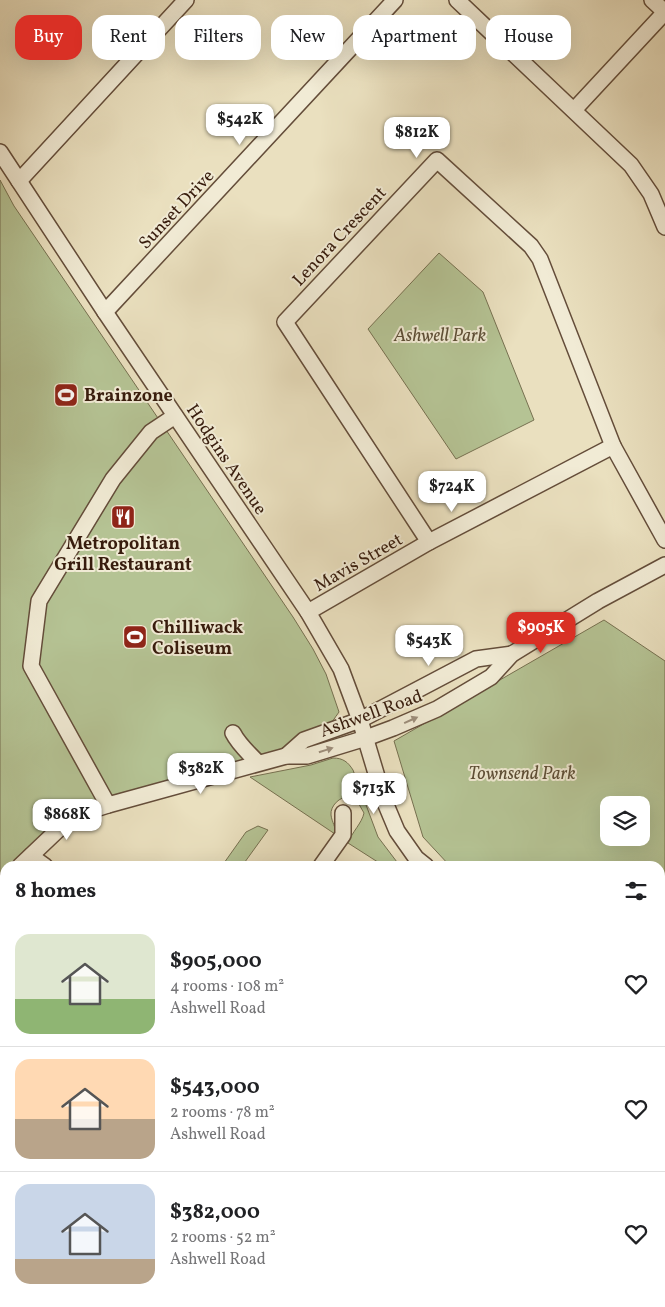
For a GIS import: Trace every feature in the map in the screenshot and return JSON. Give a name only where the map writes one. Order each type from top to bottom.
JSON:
[{"type":"street","points":[[19,181],[186,0]]},
{"type":"street","name":"Sunset Drive","points":[[105,312],[395,0]]},
{"type":"street","points":[[457,0],[632,165],[651,194],[664,222]]},
{"type":"street","points":[[574,110],[665,12],[652,0]]},
{"type":"street","name":"Hodgins Avenue","points":[[0,152],[105,312],[308,612],[341,669],[366,738],[384,800],[397,831],[420,861]]},
{"type":"street","name":"Lenora Crescent","points":[[429,542],[285,322],[437,160],[531,246],[540,259],[613,446],[665,540]]},
{"type":"street","points":[[108,805],[32,666],[39,601],[113,478],[151,432],[175,416]]},
{"type":"street","name":"Mavis Street","points":[[308,612],[429,542],[613,446]]},
{"type":"street","name":"Ashwell Road","points":[[25,861],[54,833],[71,820],[108,805],[286,756],[307,756],[366,738],[437,708],[491,677],[512,654],[598,601],[665,565]]},
{"type":"street","name":"Ashwell Road","points":[[286,756],[304,740],[360,720],[476,659],[512,654]]},
{"type":"street","points":[[228,772],[237,749],[235,738],[258,763]]},
{"type":"street","points":[[325,861],[343,835],[343,813]]},
{"type":"green space","points":[[0,180],[14,206],[293,617],[326,674],[339,712],[327,729],[290,746],[227,769],[101,803],[21,861],[0,861]]},
{"type":"green space","name":"Ashwell Park","points":[[439,253],[483,292],[534,420],[456,459],[368,329]]},
{"type":"green space","name":"Townsend Park","points":[[604,620],[665,661],[665,861],[445,861],[423,837],[394,741]]},
{"type":"green space","points":[[333,758],[345,761],[349,765],[353,770],[378,837],[396,861],[376,861],[348,843],[364,813],[356,799],[351,797],[342,798],[332,808],[331,815],[335,834],[250,777],[311,765]]},
{"type":"green space","points":[[258,826],[268,830],[246,861],[225,861],[246,832]]},
{"type":"place","name":"Brainzone","points":[[66,395]]},
{"type":"place","name":"Metropolitan Grill Restaurant","points":[[123,517]]},
{"type":"place","name":"Chilliwack Coliseum","points":[[135,637]]}]
